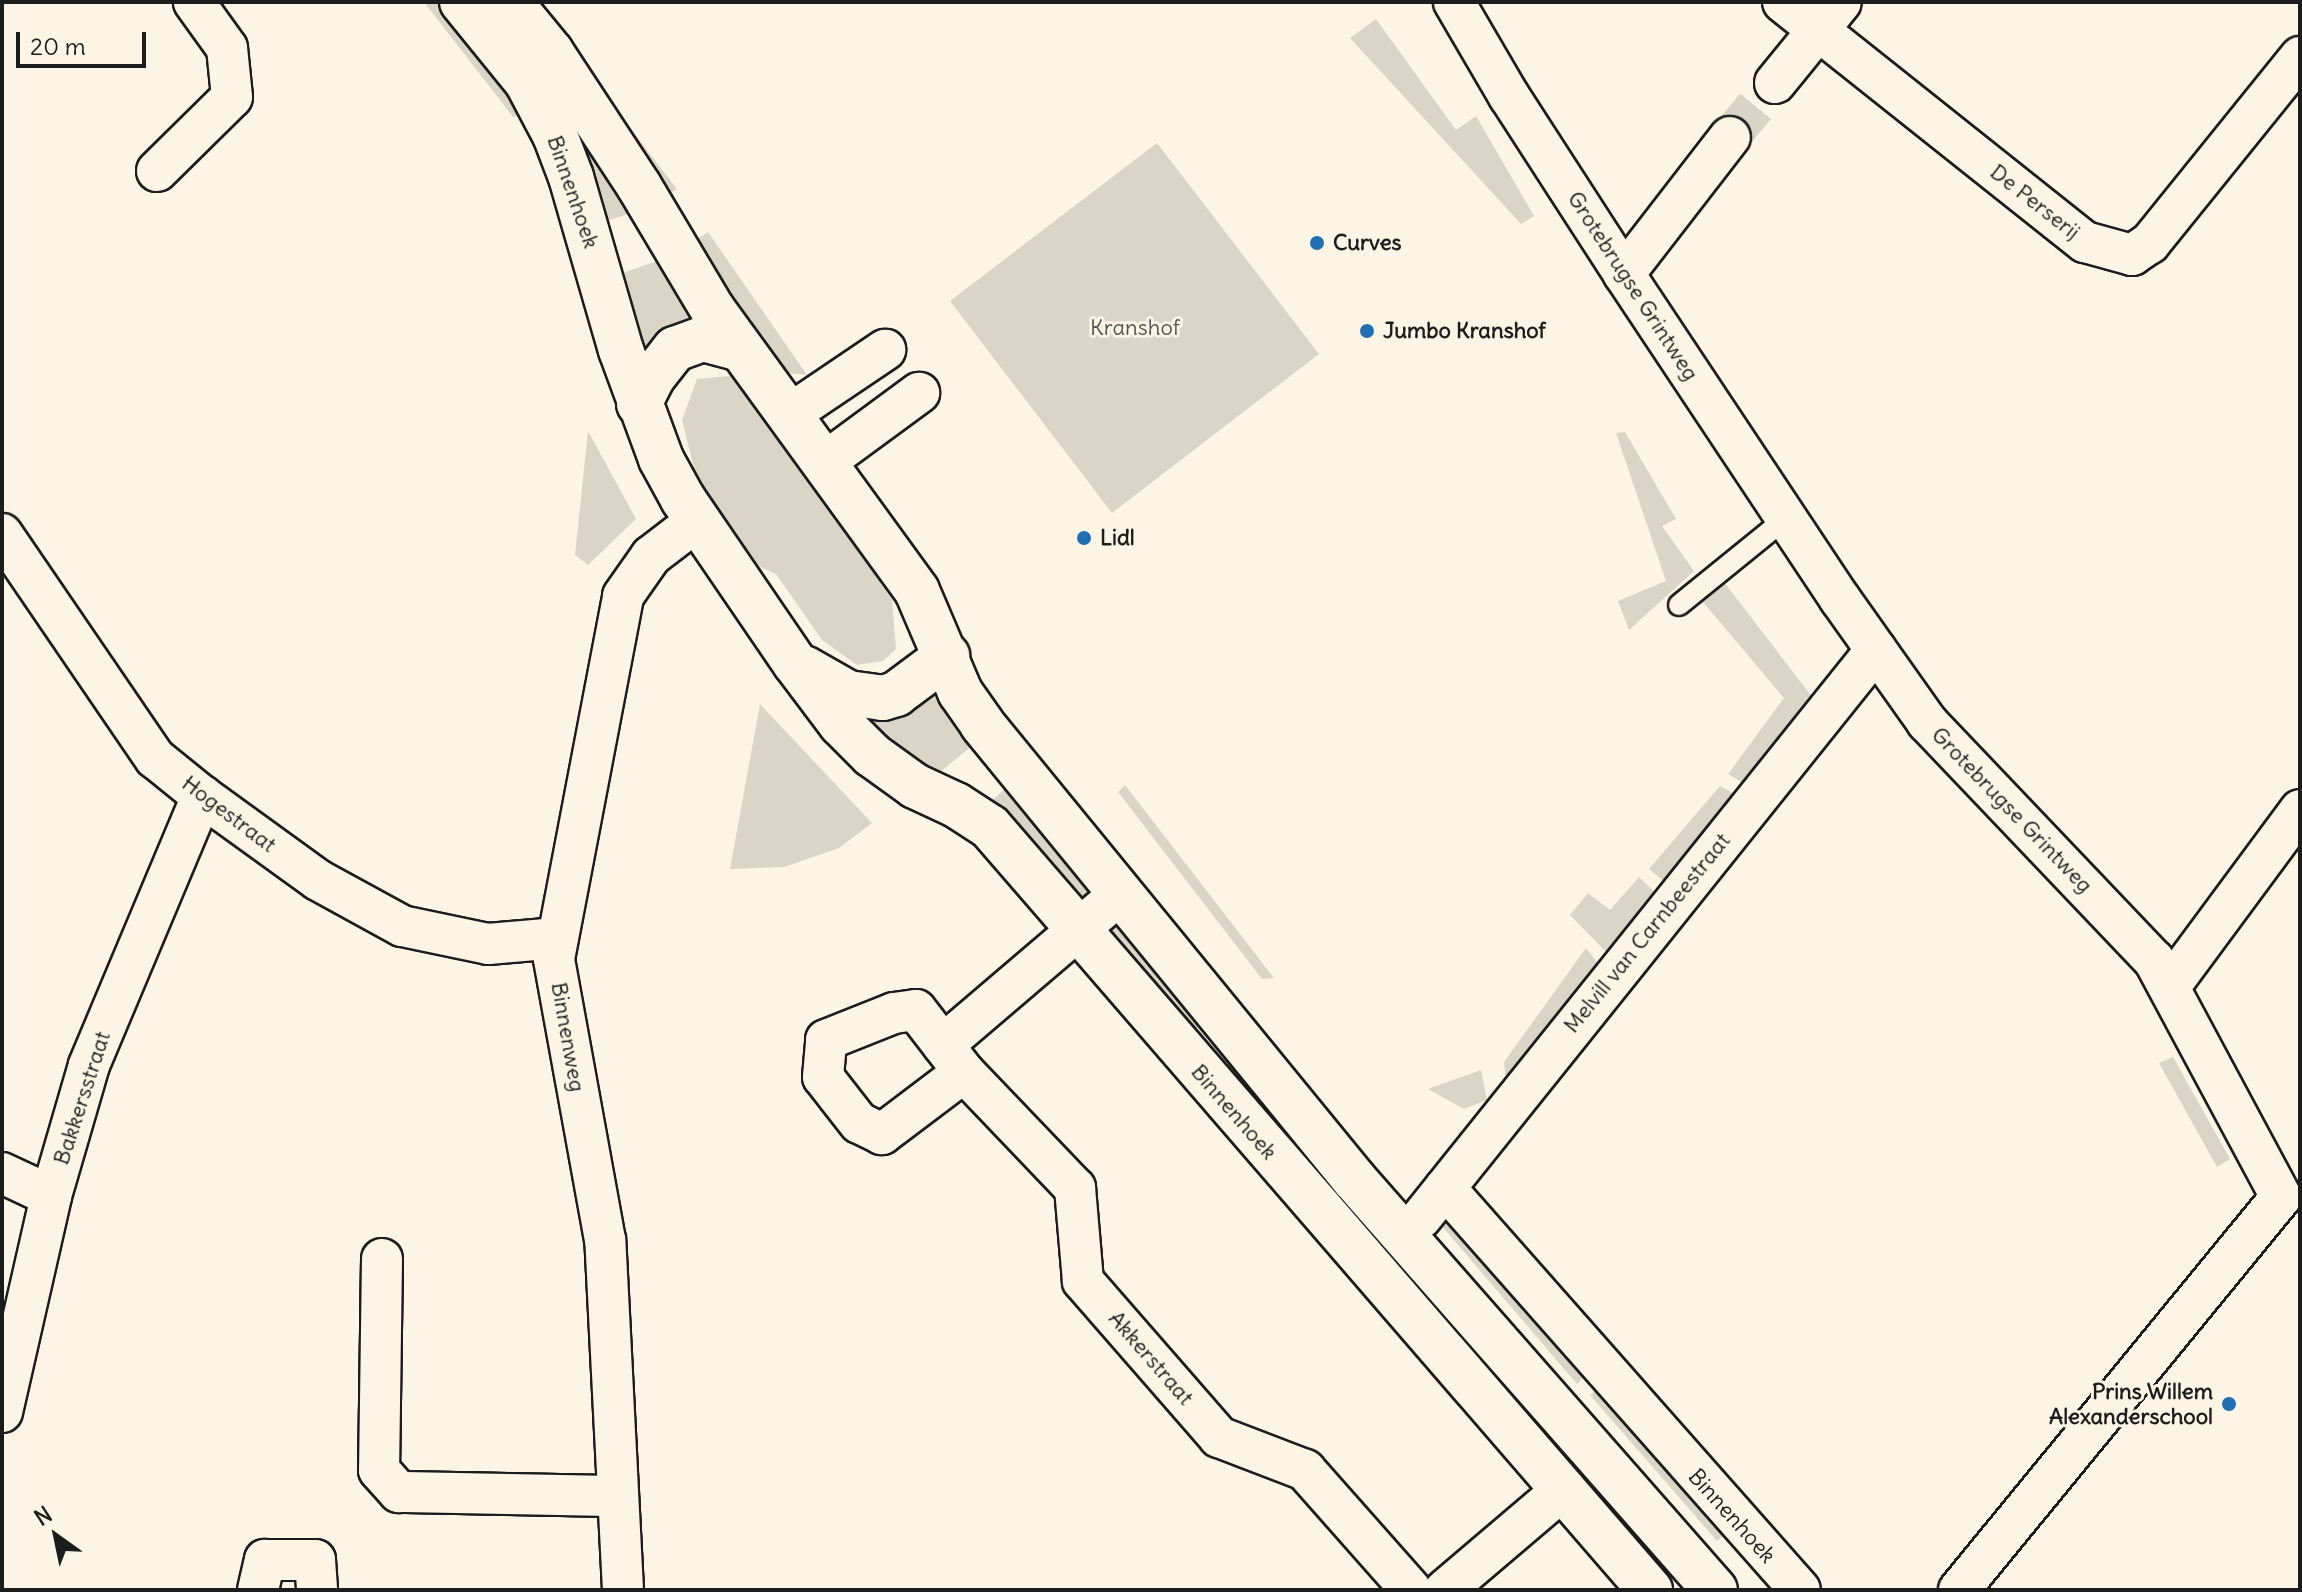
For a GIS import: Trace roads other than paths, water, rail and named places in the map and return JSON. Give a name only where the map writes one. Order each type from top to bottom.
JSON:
[{"type":"main road","name":"Binnenhoek","points":[[462,2],[527,82],[555,135],[571,177],[639,404],[687,528],[841,724],[872,755],[915,786],[956,805],[990,827],[1337,1232],[1565,1488],[1650,1590]]},
{"type":"main road","name":"Binnenhoek","points":[[510,2],[551,52],[740,349],[917,591],[960,692],[982,724],[1354,1179],[1715,1590]]},
{"type":"main road","points":[[639,404],[652,378],[675,349],[703,339],[740,349]]},
{"type":"main road","name":"Binnenhoek","points":[[795,663],[848,693],[883,698],[896,694],[947,656]]},
{"type":"street","points":[[157,171],[232,97],[227,48],[194,2]]},
{"type":"street","name":"Grotebrugse Grintweg","points":[[1454,2],[1509,96],[1624,274],[1786,518],[1927,722],[2142,945],[2170,986],[2291,1210],[1959,1590]]},
{"type":"street","points":[[1775,83],[1830,16],[1783,2]]},
{"type":"street","name":"De Perserij","points":[[1830,16],[2085,242],[2132,255],[2150,243],[2300,57]]},
{"type":"street","points":[[1624,274],[1730,137]]},
{"type":"street","points":[[790,414],[885,350]]},
{"type":"street","points":[[825,462],[919,393]]},
{"type":"street","name":"Binnenweg","points":[[623,1590],[605,1240],[554,959],[623,596],[651,556],[687,528]]},
{"type":"street","name":"Hogestraat","points":[[4,543],[155,758],[318,880],[402,926],[488,944],[558,938]]},
{"type":"street","name":"Melvill van Carnbeestraat","points":[[1433,1203],[1876,650]]},
{"type":"street","name":"Bakkersstraat","points":[[2,1412],[51,1196],[89,1065],[202,796]]},
{"type":"street","points":[[2170,986],[2300,810]]},
{"type":"street","name":"Akkerstraat","points":[[1120,894],[954,1058],[1075,1188],[1083,1281],[1219,1437],[1305,1470],[1411,1590]]},
{"type":"street","points":[[2,1173],[51,1196]]},
{"type":"street","name":"Binnenhoek","points":[[1433,1203],[1800,1590]]},
{"type":"street","points":[[382,1259],[379,1470],[399,1492],[617,1496]]},
{"type":"street","points":[[1445,1590],[1565,1488]]},
{"type":"street","points":[[258,1590],[265,1560],[315,1560],[317,1590]]},
{"type":"lane","points":[[1679,605],[1786,518]]},
{"type":"tunnel","points":[[1730,137],[1775,83]]},
{"type":"place","name":"Curves","points":[[1317,243]]},
{"type":"place","name":"Jumbo Kranshof","points":[[1367,331]]},
{"type":"place","name":"Lidl","points":[[1084,538]]},
{"type":"place","name":"Prins Willem Alexanderschool","points":[[2229,1404]]},
{"type":"park label","name":"Kranshof","points":[[1135,328]]}]
